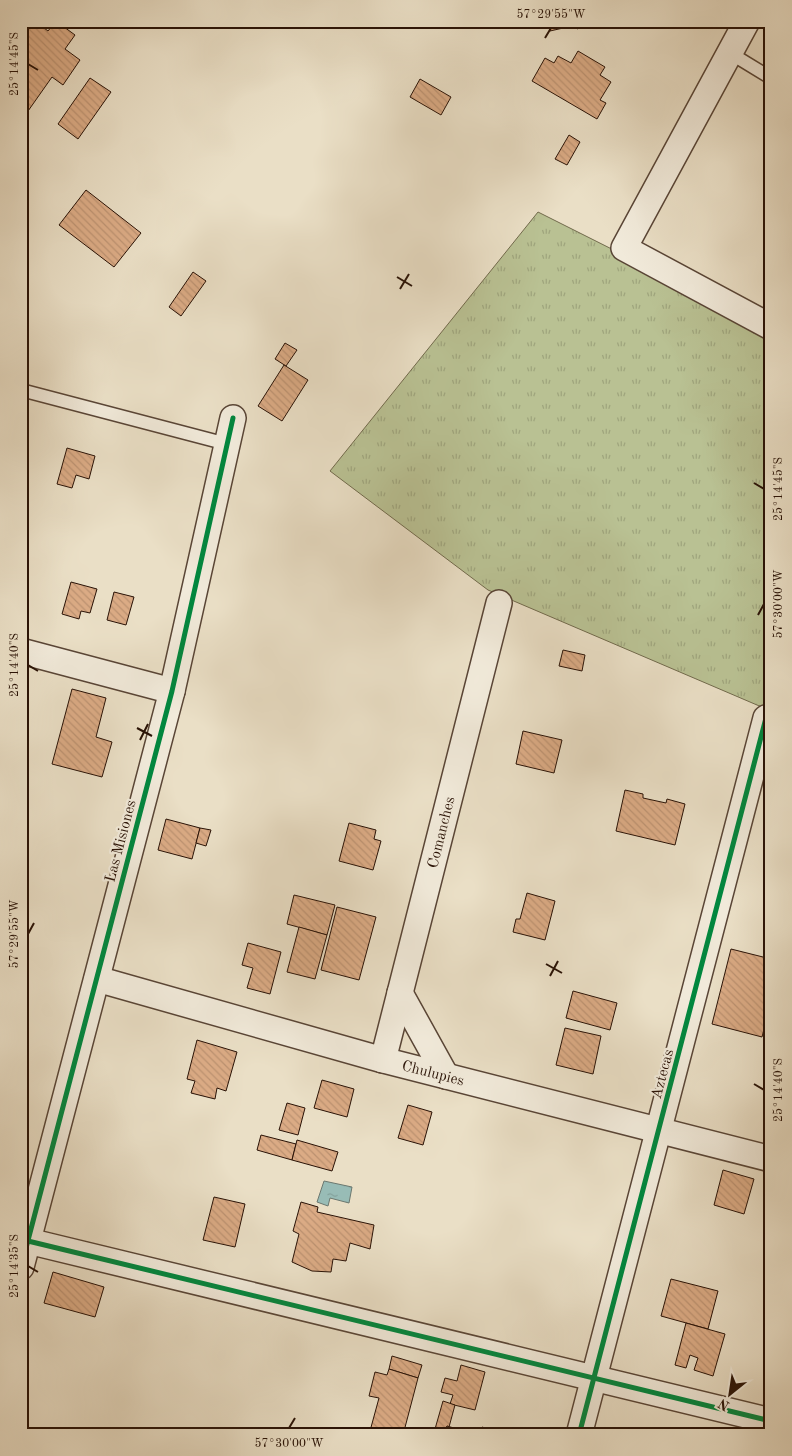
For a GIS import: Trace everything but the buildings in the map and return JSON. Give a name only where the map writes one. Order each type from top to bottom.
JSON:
[{"type":"street","points":[[747,21],[624,248],[771,327]]},
{"type":"street","name":"Las Misiones","points":[[21,1267],[172,691],[226,444],[234,418]]},
{"type":"street","name":"Comanches","points":[[383,1060],[499,603]]},
{"type":"street","points":[[21,652],[172,691]]},
{"type":"street","name":"Aztecas","points":[[579,1435],[660,1131],[766,718]]},
{"type":"street","name":"Chulupies","points":[[97,979],[383,1060],[771,1159]]},
{"type":"street","points":[[400,992],[446,1076]]},
{"type":"street","points":[[28,1241],[771,1421]]},
{"type":"lane","points":[[730,53],[771,78]]},
{"type":"lane","points":[[21,390],[226,444]]},
{"type":"green space","points":[[538,212],[771,329],[771,711],[488,590],[330,471]]},
{"type":"water","points":[[324,1181],[352,1187],[349,1203],[330,1198],[328,1206],[317,1202]]},
{"type":"cycle path","points":[[21,1267],[172,691],[233,418]]},
{"type":"cycle path","points":[[579,1435],[766,718]]},
{"type":"cycle path","points":[[28,1241],[771,1421]]}]
